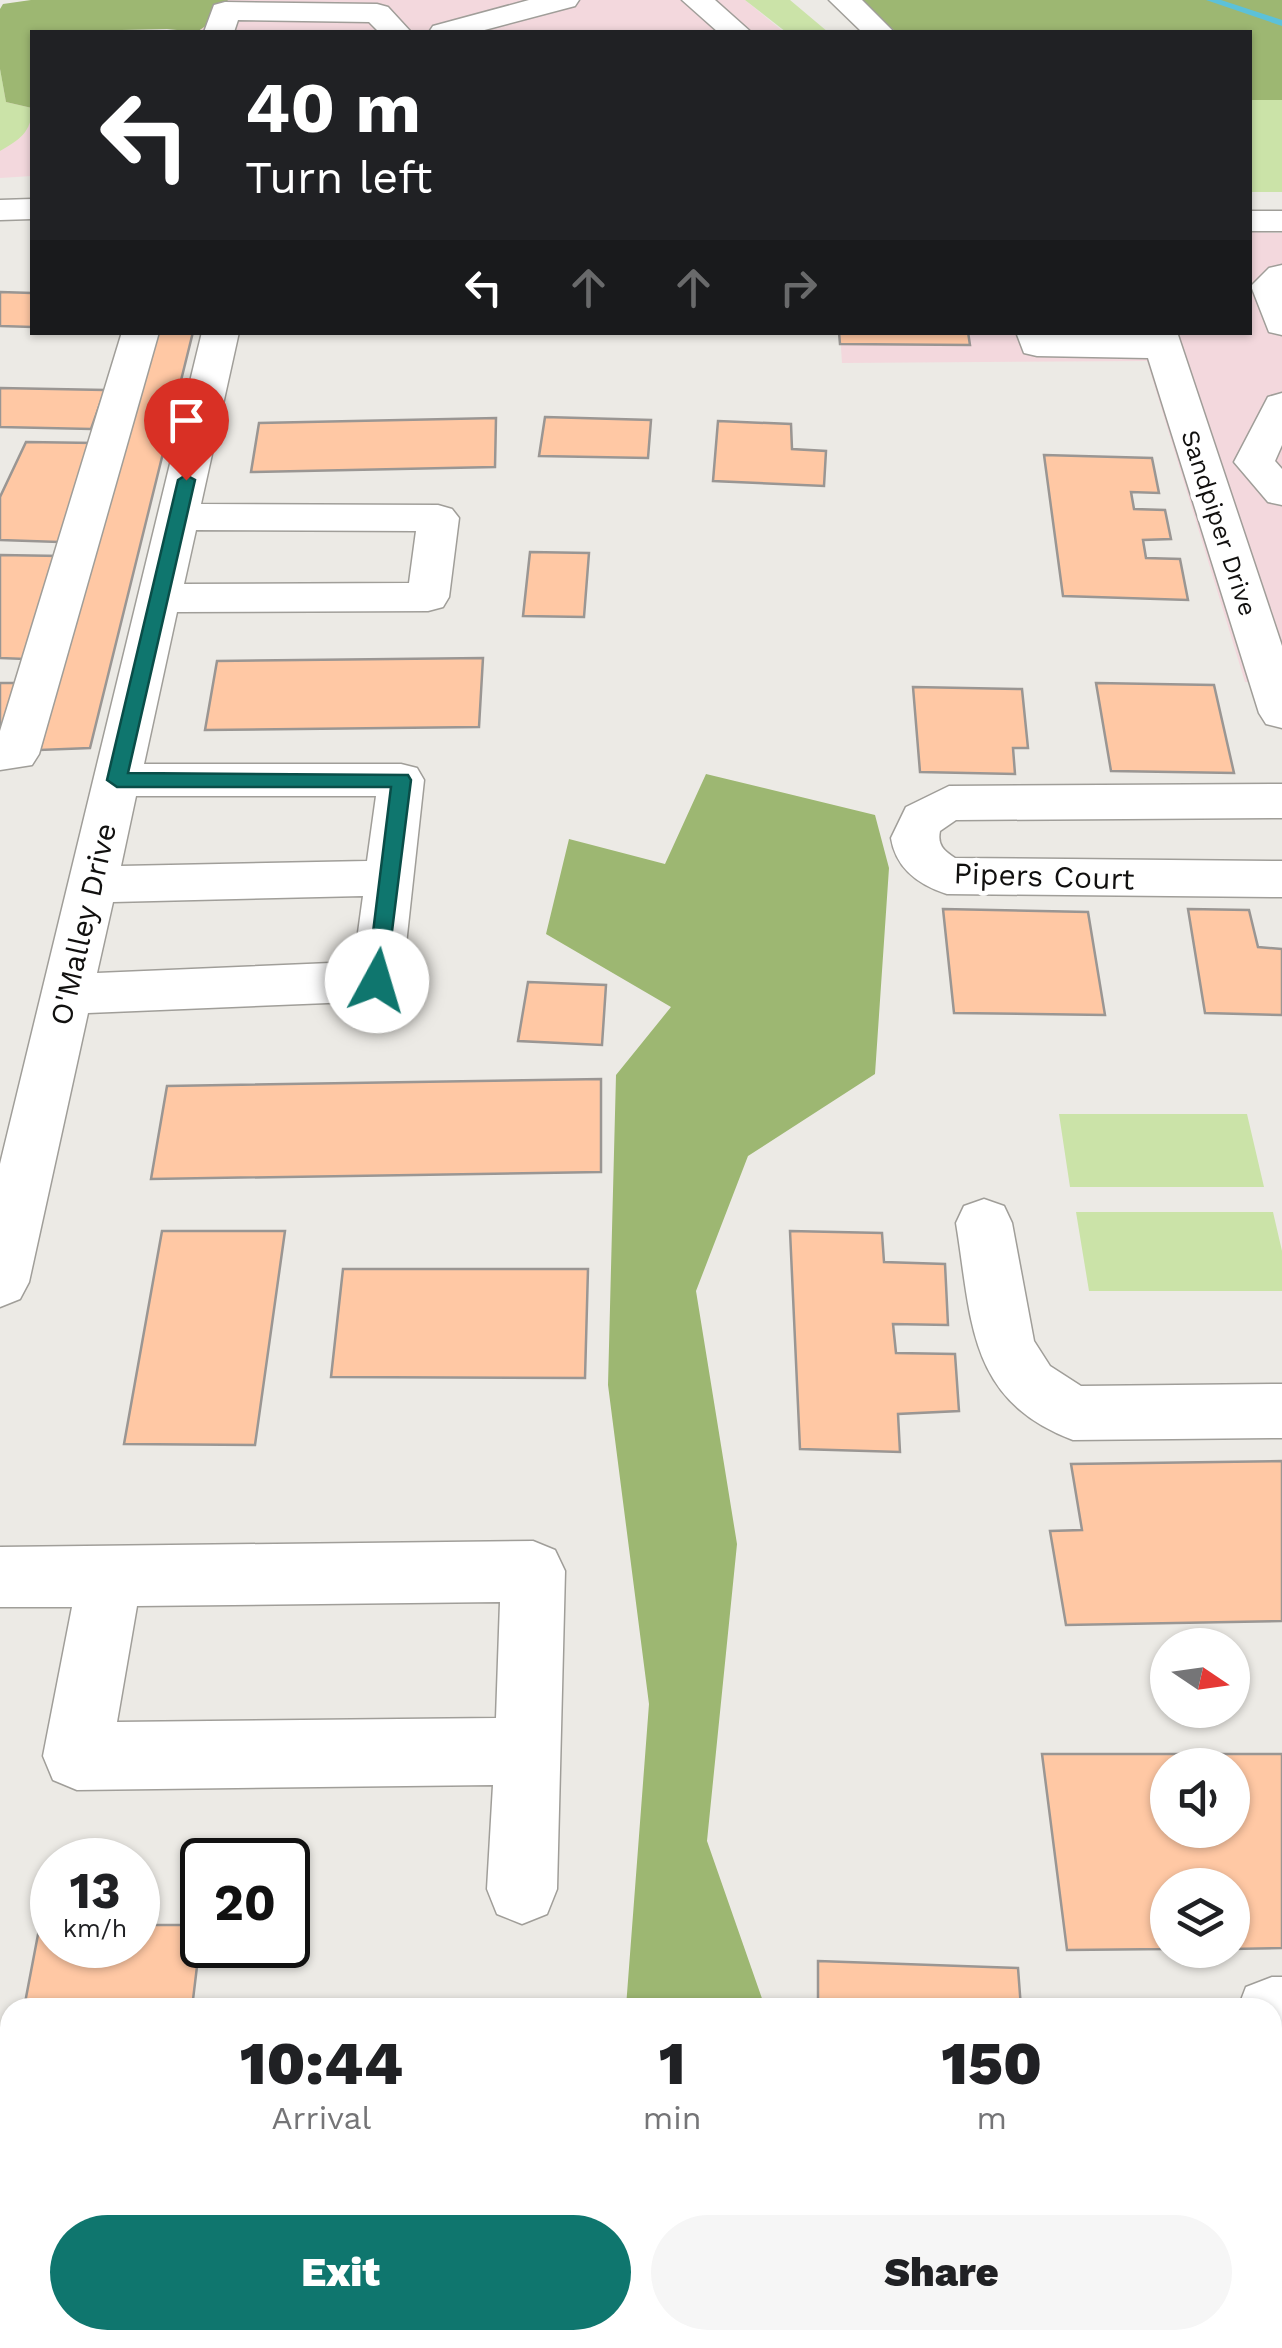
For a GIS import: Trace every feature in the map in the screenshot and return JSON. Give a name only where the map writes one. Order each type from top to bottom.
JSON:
[{"type":"street","points":[[452,30],[564,0]]},
{"type":"street","points":[[696,0],[734,30]]},
{"type":"street","points":[[811,0],[844,30]]},
{"type":"street","points":[[844,0],[878,30]]},
{"type":"street","points":[[219,30],[224,11],[378,13],[394,30]]},
{"type":"street","points":[[0,210],[30,208]]},
{"type":"street","points":[[1252,221],[1282,221]]},
{"type":"street","points":[[1282,276],[1268,286],[1282,324]]},
{"type":"street","points":[[0,754],[16,754],[140,335]]},
{"type":"street","name":"O'Malley Drive","points":[[0,1282],[219,335]]},
{"type":"street","points":[[1035,335],[1037,346],[1160,340]]},
{"type":"street","name":"Sandpiper Drive","points":[[1160,340],[1267,629],[1282,713]]},
{"type":"street","points":[[1282,405],[1254,462],[1282,493]]},
{"type":"street","points":[[158,598],[428,598],[438,518],[178,516]]},
{"type":"street","points":[[67,994],[377,981],[402,780],[117,780]]},
{"type":"street","name":"Pipers Court","points":[[1282,801],[949,802],[931,809],[914,834],[916,852],[929,868],[947,876],[1282,879]]},
{"type":"street","points":[[92,885],[388,878]]},
{"type":"street","points":[[984,1222],[1006,1348],[1029,1386],[1073,1413],[1282,1411]]},
{"type":"street","points":[[0,1577],[533,1572],[522,1889]]},
{"type":"street","points":[[110,1576],[77,1756],[528,1751]]},
{"type":"shaded area","points":[[211,0],[745,0],[782,30],[201,30]]},
{"type":"shaded area","points":[[30,91],[30,176],[0,178],[0,92]]},
{"type":"shaded area","points":[[1252,232],[1282,233],[1282,686],[1245,682],[1147,361],[842,363],[840,335],[1252,335]]},
{"type":"green space","points":[[31,0],[228,0],[214,20],[200,30],[30,30],[30,108],[6,102],[0,69],[3,4]]},
{"type":"green space","points":[[745,0],[790,0],[826,30],[783,30]]},
{"type":"green space","points":[[859,0],[1282,0],[1282,100],[1252,100],[1252,30],[894,30]]},
{"type":"green space","points":[[0,69],[6,102],[30,108],[30,123],[23,134],[0,151]]},
{"type":"green space","points":[[1252,100],[1282,100],[1282,192],[1252,192]]},
{"type":"green space","points":[[706,774],[875,815],[889,868],[875,1074],[748,1156],[696,1291],[737,1544],[707,1841],[762,1998],[627,1998],[649,1704],[608,1385],[616,1075],[671,1007],[546,934],[569,839],[665,864]]},
{"type":"green space","points":[[1059,1114],[1247,1114],[1264,1187],[1070,1187]]},
{"type":"green space","points":[[1076,1212],[1273,1212],[1282,1251],[1282,1291],[1089,1291]]},
{"type":"building","points":[[0,292],[30,293],[30,327],[0,326]]},
{"type":"building","points":[[152,335],[192,335],[90,748],[40,750]]},
{"type":"building","points":[[839,335],[968,335],[970,345],[840,344]]},
{"type":"building","points":[[0,388],[105,390],[91,429],[0,427]]},
{"type":"building","points":[[545,417],[651,420],[648,458],[539,456]]},
{"type":"building","points":[[496,418],[495,467],[251,472],[259,423]]},
{"type":"building","points":[[718,421],[791,424],[792,449],[826,451],[824,486],[713,481]]},
{"type":"building","points":[[26,442],[95,443],[59,542],[0,540],[0,497]]},
{"type":"building","points":[[1044,455],[1152,458],[1159,493],[1131,492],[1134,509],[1165,510],[1171,539],[1143,540],[1146,558],[1180,559],[1188,600],[1063,596]]},
{"type":"building","points":[[530,552],[589,553],[584,617],[523,616]]},
{"type":"building","points":[[0,555],[61,556],[25,659],[0,658]]},
{"type":"building","points":[[483,658],[479,727],[205,730],[217,661]]},
{"type":"building","points":[[0,683],[16,683],[0,735]]},
{"type":"building","points":[[1096,683],[1214,685],[1234,773],[1111,771]]},
{"type":"building","points":[[913,687],[1022,689],[1028,748],[1013,748],[1015,774],[920,772]]},
{"type":"building","points":[[943,909],[1088,912],[1105,1015],[954,1013]]},
{"type":"building","points":[[1188,909],[1249,910],[1258,947],[1282,949],[1282,1015],[1205,1013]]},
{"type":"building","points":[[528,982],[606,985],[602,1045],[518,1041]]},
{"type":"building","points":[[601,1079],[601,1172],[151,1179],[167,1086]]},
{"type":"building","points":[[162,1231],[285,1231],[255,1445],[124,1444]]},
{"type":"building","points":[[790,1231],[882,1233],[884,1262],[945,1264],[948,1325],[893,1324],[896,1353],[955,1354],[959,1411],[898,1414],[900,1452],[800,1449]]},
{"type":"building","points":[[343,1269],[588,1269],[585,1378],[331,1377]]},
{"type":"building","points":[[1282,1461],[1282,1621],[1066,1625],[1050,1531],[1082,1530],[1071,1464]]},
{"type":"building","points":[[1042,1754],[1150,1754],[1150,1848],[1250,1848],[1250,1754],[1282,1754],[1282,1948],[1250,1949],[1250,1868],[1150,1868],[1150,1949],[1067,1950]]},
{"type":"building","points":[[160,1925],[180,1925],[180,1968],[197,1968],[193,1998],[26,1998],[32,1968],[160,1968]]},
{"type":"building","points":[[818,1961],[1018,1968],[1020,1998],[818,1998]]},
{"type":"waterway","points":[[1211,0],[1282,23]]},
{"type":"route","points":[[186,480],[117,780],[402,780],[377,981]]}]
